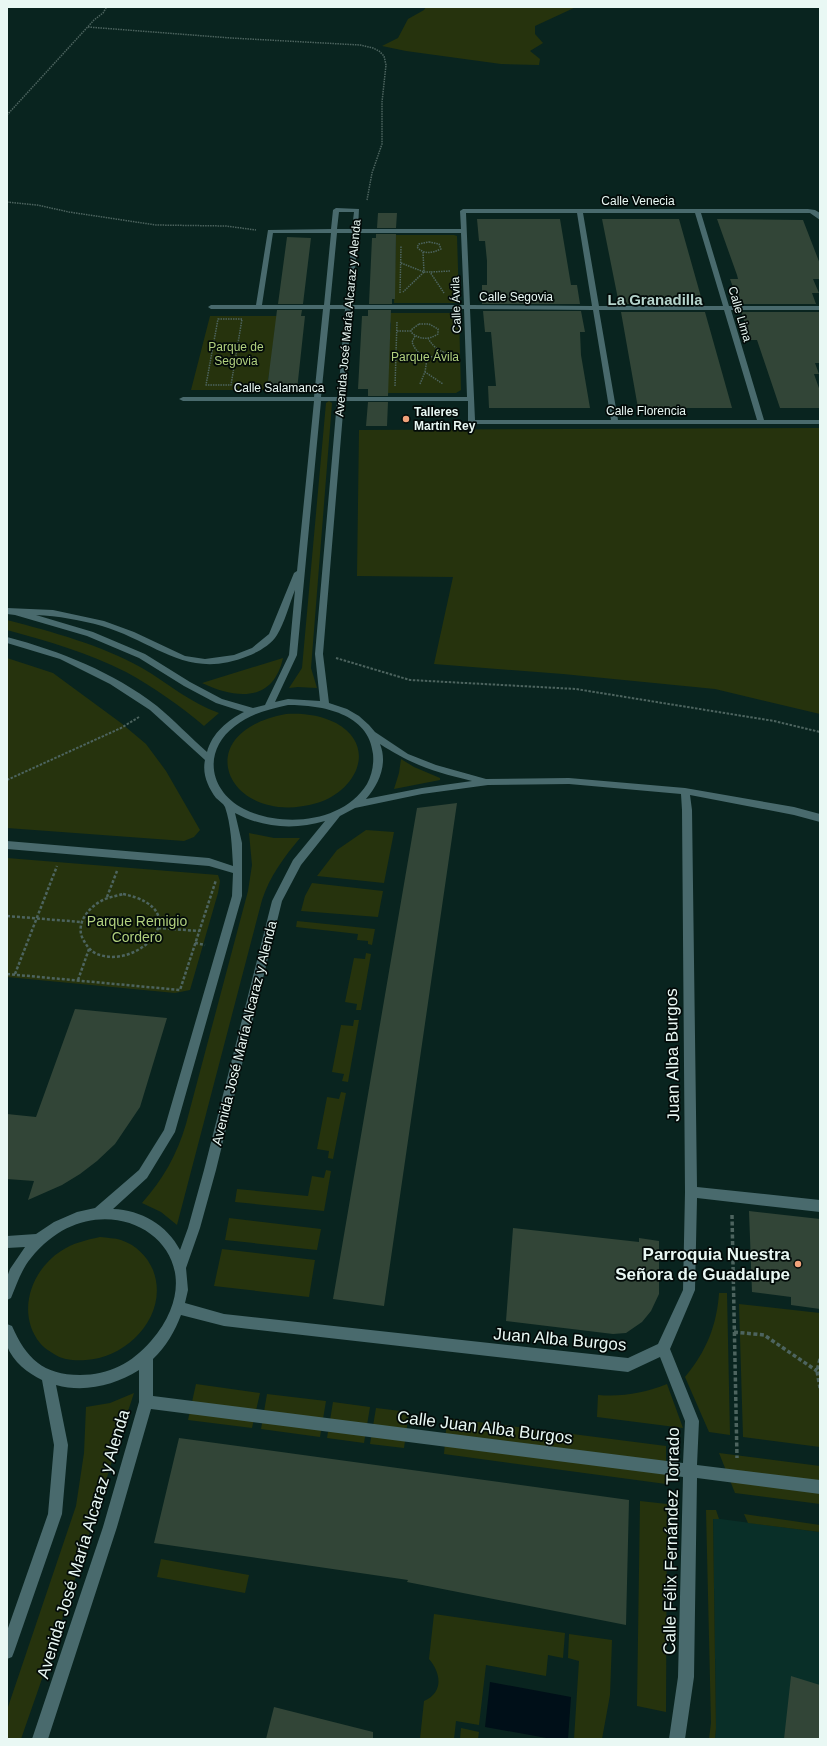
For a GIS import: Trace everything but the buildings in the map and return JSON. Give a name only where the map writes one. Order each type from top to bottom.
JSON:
[{"type":"street","name":"Avenida José María Alcaraz y Alenda","points":[[269,706],[293,655],[336,210],[357,210],[319,654],[325,705]]},
{"type":"street","name":"Calle Venecia","points":[[463,212],[814,211],[820,218]]},
{"type":"street","name":"Calle Ávila","points":[[463,212],[468,298],[472,422]]},
{"type":"street","points":[[580,212],[615,422]]},
{"type":"street","name":"Calle Lima","points":[[698,212],[761,422]]},
{"type":"street","points":[[260,307],[270,231],[464,231]]},
{"type":"street","name":"Calle Segovia","points":[[211,307],[820,308]]},
{"type":"street","name":"Calle Salamanca","points":[[183,399],[471,399]]},
{"type":"street","name":"Calle Florencia","points":[[472,422],[820,422]]},
{"type":"street","name":"Avenida José María Alcaraz y Alenda","points":[[11,612],[53,612],[104,624],[131,634],[183,658],[205,662],[235,658],[255,650],[273,635],[302,564]]},
{"type":"street","points":[[11,612],[90,634],[142,656],[187,684],[219,701],[252,711]]},
{"type":"street","points":[[7,640],[63,657],[113,682],[153,708],[209,759]]},
{"type":"street","points":[[373,735],[380,755],[377,776],[364,795],[352,805],[336,814],[309,822],[279,823],[251,818],[228,805],[216,791],[209,776],[209,759],[216,740],[231,724],[252,711],[269,706],[288,702],[307,702],[325,705],[345,712],[361,722],[373,735],[406,756],[434,768],[488,782]]},
{"type":"street","points":[[352,805],[422,791],[488,782],[569,781],[685,791],[794,811],[820,818]]},
{"type":"street","name":"Juan Alba Burgos","points":[[179,1308],[224,1320],[628,1366],[663,1349],[689,1290],[691,1192],[687,810],[685,791]]},
{"type":"street","points":[[99,1213],[143,1174],[169,1132],[237,896],[237,843],[228,805]]},
{"type":"street","name":"Avenida José María Alcaraz y Alenda","points":[[180,1266],[194,1228],[210,1170],[277,901],[297,862],[336,814]]},
{"type":"street","points":[[7,845],[209,862],[238,871]]},
{"type":"street","points":[[691,1192],[820,1206]]},
{"type":"street","points":[[7,1294],[11,1279],[22,1258],[37,1240],[56,1226],[77,1217],[99,1213],[127,1214],[151,1225],[170,1242],[180,1266],[182,1287],[179,1308],[166,1334],[146,1358],[123,1372],[98,1380],[72,1382],[48,1376],[28,1364],[13,1345],[7,1330]]},
{"type":"street","points":[[7,1242],[37,1240]]},
{"type":"street","name":"Calle Félix Fernández Torrado","points":[[663,1349],[692,1421],[686,1677],[677,1739]]},
{"type":"street","name":"Avenida José María Alcaraz y Alenda","points":[[40,1739],[110,1527],[146,1402],[146,1358]]},
{"type":"street","points":[[7,1652],[55,1514],[61,1445],[48,1376]]},
{"type":"street","name":"Calle Juan Alba Burgos","points":[[146,1402],[820,1487]]},
{"type":"path","points":[[7,115],[94,20],[103,13],[106,8],[105,7]]},
{"type":"path","points":[[88,28],[231,38],[353,44],[372,47],[379,51],[384,57],[385,74],[382,97],[383,140],[381,152],[372,174],[370,193],[364,204],[357,210]]},
{"type":"path","points":[[7,202],[37,205],[69,212],[156,225],[226,226],[270,231]]},
{"type":"path","points":[[401,243],[400,295],[424,272],[423,252]]},
{"type":"path","points":[[401,263],[424,272],[430,272],[448,300],[468,298]]},
{"type":"path","points":[[395,390],[397,315]]},
{"type":"path","points":[[218,319],[242,319],[231,385],[206,385],[218,319]]},
{"type":"path","points":[[419,324],[429,324],[438,329],[438,334],[428,338],[415,336],[411,331],[412,328],[419,324]]},
{"type":"path","points":[[397,331],[411,331]]},
{"type":"path","points":[[415,336],[412,342],[414,350],[422,357],[427,359],[434,358],[444,353]]},
{"type":"path","points":[[428,338],[434,348],[444,353],[469,353]]},
{"type":"path","points":[[420,384],[425,372],[427,359]]},
{"type":"path","points":[[425,372],[447,386]]},
{"type":"path","points":[[319,654],[410,680],[576,689],[774,721],[820,732]]},
{"type":"path","points":[[7,780],[121,728],[153,708]]},
{"type":"path","points":[[15,974],[57,866],[65,867]]},
{"type":"path","points":[[109,871],[125,872]]},
{"type":"path","points":[[107,898],[117,872]]},
{"type":"path","points":[[7,974],[180,990],[216,880],[210,879]]},
{"type":"path","points":[[123,894],[136,896],[147,900],[155,908],[159,918],[158,928],[153,938],[144,947],[133,953],[120,957],[95,953],[89,949],[81,938],[79,928],[81,922],[89,909],[98,901],[107,898],[123,894]]},
{"type":"path","points":[[7,916],[81,922]]},
{"type":"path","points":[[158,928],[199,931]]},
{"type":"path","points":[[78,980],[89,949]]},
{"type":"path","points":[[732,1196],[737,1477]]},
{"type":"path","points":[[734,1332],[764,1335],[817,1371]]},
{"type":"path","points":[[820,1359],[817,1371],[820,1388]]},
{"type":"shaded area","points":[[713,1518],[820,1532],[820,1739],[715,1739]]},
{"type":"shaded area","points":[[490,1682],[571,1697],[568,1739],[552,1739],[485,1727]]},
{"type":"green space","points":[[426,7],[576,7],[535,26],[535,34],[543,43],[530,51],[540,59],[539,65],[501,64],[406,51],[382,46],[398,38],[408,19],[424,10]]},
{"type":"green space","points":[[396,235],[457,236],[459,301],[455,303],[394,303]]},
{"type":"green space","name":"Parque Ávila","points":[[387,313],[455,313],[459,316],[461,390],[456,393],[384,393],[391,324]]},
{"type":"green space","name":"Parque de Segovia","points":[[210,316],[280,316],[276,326],[276,343],[273,344],[268,380],[271,381],[270,390],[191,390]]},
{"type":"green space","points":[[329,401],[332,403],[311,668],[317,688],[289,688],[302,668],[326,403]]},
{"type":"green space","points":[[820,428],[820,714],[715,689],[563,674],[434,664],[453,577],[357,576],[359,430]]},
{"type":"green space","points":[[7,620],[59,634],[110,652],[142,668],[198,704],[219,713],[204,726],[166,697],[126,672],[83,653],[7,630]]},
{"type":"green space","points":[[7,658],[53,673],[121,723],[146,744],[166,771],[200,830],[194,837],[184,841],[7,828]]},
{"type":"green space","points":[[283,658],[278,673],[271,683],[262,690],[240,694],[228,692],[202,683]]},
{"type":"green space","points":[[286,714],[311,715],[330,720],[349,733],[357,744],[359,756],[357,768],[351,779],[342,789],[317,803],[286,807],[261,803],[242,791],[230,775],[228,757],[235,740],[254,724]]},
{"type":"green space","points":[[401,759],[414,767],[440,778],[440,780],[394,789],[399,773]]},
{"type":"green space","points":[[366,830],[394,832],[384,883],[317,876],[337,850]]},
{"type":"green space","points":[[249,833],[274,838],[300,838],[278,867],[265,891],[262,900],[177,1225],[161,1212],[142,1203],[163,1176],[174,1156],[186,1124],[248,891],[252,865]]},
{"type":"green space","name":"Parque Remigio Cordero","points":[[7,858],[218,875],[220,881],[218,893],[190,990],[175,993],[7,977]]},
{"type":"green space","points":[[312,883],[383,891],[378,917],[301,911],[305,896]]},
{"type":"green space","points":[[297,921],[375,929],[372,945],[368,944],[368,941],[357,940],[358,934],[296,927]]},
{"type":"green space","points":[[366,953],[371,954],[361,1010],[356,1010],[357,1004],[345,1002],[354,958],[365,959]]},
{"type":"green space","points":[[354,1020],[359,1020],[348,1082],[342,1081],[344,1074],[332,1072],[341,1025],[353,1026]]},
{"type":"green space","points":[[341,1092],[346,1093],[333,1159],[328,1158],[329,1151],[317,1149],[327,1097],[339,1099]]},
{"type":"green space","points":[[326,1170],[331,1171],[324,1211],[235,1202],[237,1189],[308,1196],[312,1176],[324,1178]]},
{"type":"green space","points":[[229,1218],[321,1229],[317,1250],[225,1240]]},
{"type":"green space","points":[[100,1237],[126,1242],[136,1248],[148,1260],[153,1270],[157,1286],[156,1302],[142,1331],[117,1351],[102,1357],[86,1360],[61,1358],[43,1346],[33,1331],[29,1319],[28,1306],[30,1293],[42,1269],[50,1259],[70,1246]]},
{"type":"green space","points":[[222,1249],[315,1260],[309,1297],[214,1286]]},
{"type":"green space","points":[[719,1293],[727,1293],[730,1435],[709,1432],[685,1377],[699,1358],[709,1338],[716,1316]]},
{"type":"green space","points":[[739,1304],[820,1313],[820,1447],[743,1437]]},
{"type":"green space","points":[[196,1384],[260,1393],[252,1428],[188,1420]]},
{"type":"green space","points":[[667,1384],[683,1428],[597,1417],[598,1395],[633,1394]]},
{"type":"green space","points":[[134,1393],[65,1612],[21,1739],[7,1739],[7,1710],[76,1506],[84,1453],[86,1407],[110,1403]]},
{"type":"green space","points":[[267,1394],[326,1401],[320,1437],[261,1429]]},
{"type":"green space","points":[[333,1402],[370,1407],[364,1443],[327,1438]]},
{"type":"green space","points":[[376,1408],[409,1412],[404,1448],[370,1444]]},
{"type":"green space","points":[[447,1418],[666,1446],[666,1484],[444,1454]]},
{"type":"green space","points":[[719,1453],[820,1466],[820,1504],[735,1493]]},
{"type":"green space","points":[[640,1501],[667,1504],[666,1712],[637,1706]]},
{"type":"green space","points":[[706,1510],[716,1510],[719,1519],[713,1519],[715,1739],[709,1739],[711,1723]]},
{"type":"green space","points":[[744,1514],[820,1525],[820,1532],[748,1523]]},
{"type":"green space","points":[[161,1559],[249,1575],[245,1593],[157,1577]]},
{"type":"green space","points":[[434,1614],[565,1633],[563,1658],[548,1655],[546,1676],[486,1665],[479,1725],[456,1721],[454,1739],[420,1739],[424,1701],[435,1693],[438,1687],[438,1676],[429,1659]]},
{"type":"green space","points":[[569,1634],[612,1640],[610,1695],[602,1739],[574,1739],[579,1661],[568,1658]]},
{"type":"green space","points":[[461,1728],[479,1732],[478,1739],[460,1739]]},
{"type":"place","name":"Talleres Martín Rey","points":[[406,419]]},
{"type":"place","name":"Parroquia Nuestra Señora de Guadalupe","points":[[798,1264]]},
{"type":"district","name":"La Granadilla","points":[[655,300]]}]
